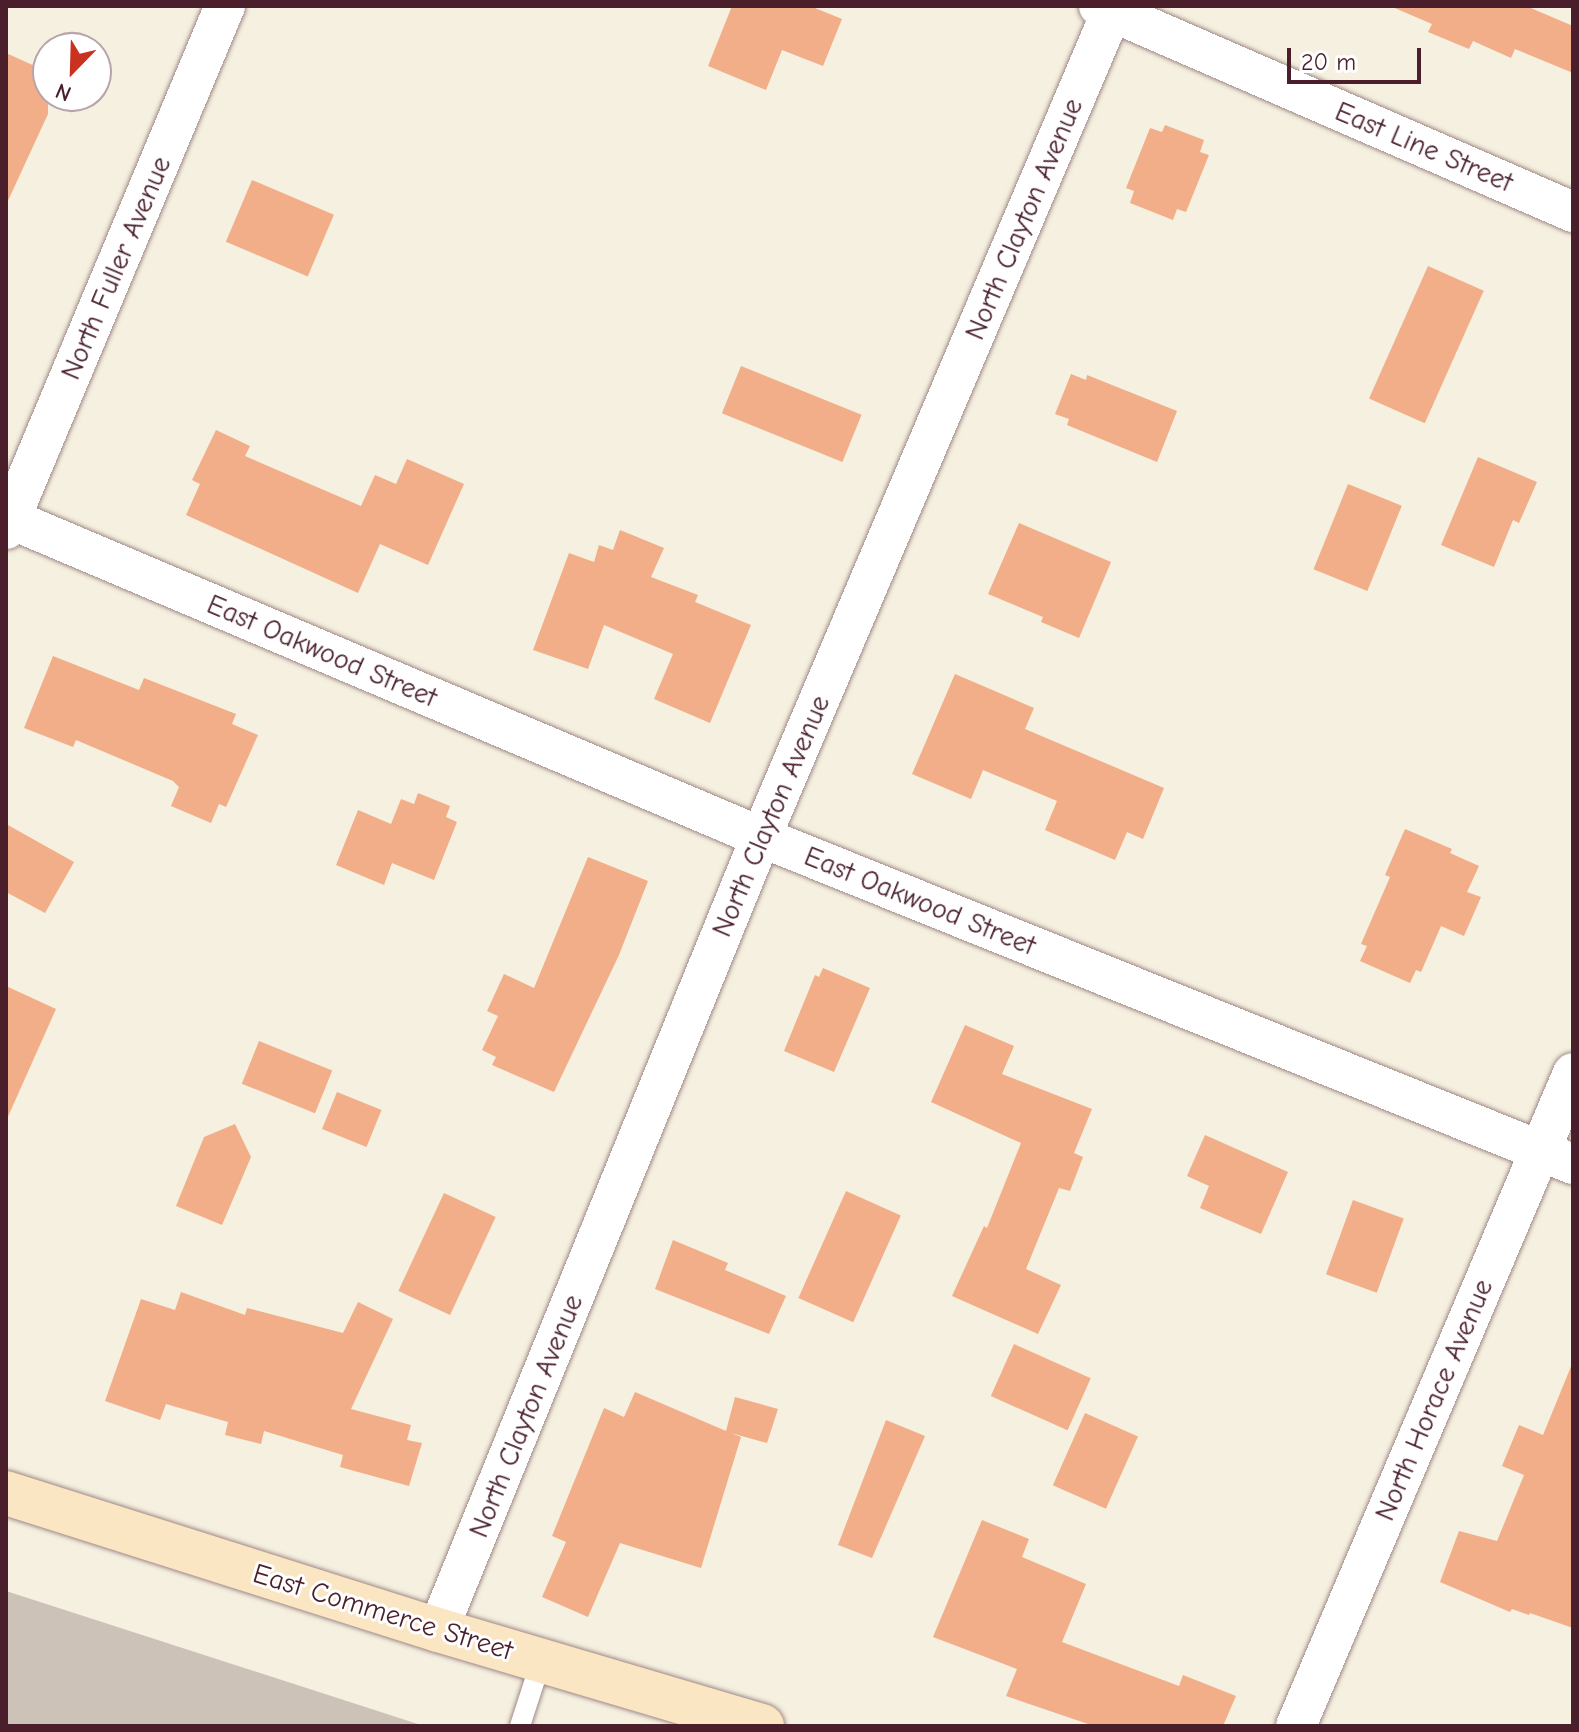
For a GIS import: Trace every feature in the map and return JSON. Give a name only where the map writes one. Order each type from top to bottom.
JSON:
[{"type":"street","name":"North Fuller Avenue","points":[[8,522],[225,6]]},
{"type":"street","name":"East Line Street","points":[[1108,8],[1573,212]]},
{"type":"street","name":"North Clayton Avenue","points":[[438,1630],[761,837],[1108,8]]},
{"type":"street","name":"East Oakwood Street","points":[[8,522],[761,837],[1557,1157]]},
{"type":"street","name":"North Horace Avenue","points":[[1296,1726],[1557,1157],[1573,1073]]},
{"type":"street","name":"East Commerce Street","points":[[6,1493],[438,1630],[762,1726]]},
{"type":"lane","points":[[520,1726],[541,1661]]},
{"type":"shaded area","points":[[6,1591],[424,1726],[6,1726]]},
{"type":"building","points":[[732,6],[810,6],[842,19],[823,66],[782,50],[766,90],[708,66]]},
{"type":"building","points":[[1390,6],[1526,6],[1573,26],[1573,73],[1515,49],[1511,58],[1473,41],[1469,49],[1428,32],[1432,24]]},
{"type":"building","points":[[6,53],[32,65],[32,112],[48,114],[6,205]]},
{"type":"building","points":[[1165,125],[1204,140],[1200,152],[1209,155],[1186,212],[1177,209],[1173,220],[1130,203],[1134,191],[1126,188],[1150,128],[1162,132]]},
{"type":"building","points":[[252,180],[334,215],[308,276],[226,242]]},
{"type":"building","points":[[1428,266],[1484,291],[1425,423],[1369,398]]},
{"type":"building","points":[[741,366],[862,415],[842,462],[722,413]]},
{"type":"building","points":[[1071,374],[1086,380],[1087,375],[1177,411],[1157,462],[1067,425],[1069,419],[1055,414]]},
{"type":"building","points":[[216,430],[250,446],[245,456],[361,506],[375,475],[396,484],[407,459],[464,484],[428,565],[380,544],[358,593],[186,515],[200,484],[192,480]]},
{"type":"building","points":[[1478,457],[1537,482],[1519,523],[1513,520],[1494,567],[1441,545]]},
{"type":"building","points":[[1348,484],[1402,506],[1367,591],[1314,569]]},
{"type":"building","points":[[1019,523],[1111,562],[1079,638],[1041,622],[1043,617],[988,594]]},
{"type":"building","points":[[620,530],[664,548],[651,577],[698,595],[695,602],[751,625],[710,723],[654,699],[673,654],[604,625],[588,669],[533,650],[569,553],[594,562],[599,545],[613,550]]},
{"type":"building","points":[[53,656],[139,690],[144,678],[236,714],[232,724],[258,735],[226,807],[219,804],[211,823],[171,806],[179,787],[173,781],[76,740],[73,747],[24,728]]},
{"type":"building","points":[[955,674],[1034,708],[1025,729],[1164,788],[1143,839],[1127,832],[1115,860],[1045,830],[1057,801],[983,770],[971,799],[912,774]]},
{"type":"building","points":[[418,793],[450,806],[446,817],[457,822],[434,880],[392,863],[384,885],[336,865],[358,810],[391,824],[401,799],[414,804]]},
{"type":"building","points":[[6,824],[74,862],[45,913],[6,892]]},
{"type":"building","points":[[1405,829],[1452,849],[1450,853],[1479,866],[1467,892],[1481,897],[1464,936],[1441,926],[1421,972],[1416,970],[1410,983],[1360,961],[1367,946],[1361,944],[1390,877],[1385,875]]},
{"type":"building","points":[[588,857],[648,881],[619,955],[554,1092],[492,1065],[496,1057],[482,1050],[498,1016],[487,1011],[504,974],[534,988]]},
{"type":"building","points":[[823,968],[870,988],[834,1072],[784,1051],[815,975],[819,977]]},
{"type":"building","points":[[6,986],[56,1009],[6,1121]]},
{"type":"building","points":[[965,1025],[1014,1046],[1002,1074],[1092,1109],[1074,1153],[1083,1157],[1070,1191],[1059,1188],[1026,1269],[1061,1285],[1038,1334],[952,1296],[984,1226],[987,1228],[1021,1143],[931,1102]]},
{"type":"building","points":[[259,1041],[332,1071],[315,1113],[242,1084]]},
{"type":"building","points":[[337,1092],[382,1110],[367,1147],[322,1129]]},
{"type":"building","points":[[235,1124],[251,1157],[222,1225],[176,1206],[204,1137]]},
{"type":"building","points":[[1205,1135],[1288,1172],[1261,1234],[1200,1208],[1209,1186],[1187,1176]]},
{"type":"building","points":[[846,1191],[901,1215],[853,1322],[798,1298]]},
{"type":"building","points":[[444,1193],[496,1217],[450,1315],[398,1291]]},
{"type":"building","points":[[1353,1200],[1404,1218],[1377,1293],[1326,1274]]},
{"type":"building","points":[[673,1240],[728,1263],[725,1270],[786,1296],[769,1334],[655,1289]]},
{"type":"building","points":[[181,1292],[245,1315],[247,1308],[343,1333],[358,1302],[393,1319],[351,1409],[411,1425],[407,1440],[422,1443],[409,1486],[340,1467],[343,1455],[264,1431],[261,1444],[225,1435],[228,1422],[166,1404],[160,1420],[105,1401],[141,1299],[175,1310]]},
{"type":"building","points":[[1014,1344],[1091,1378],[1068,1430],[991,1396]]},
{"type":"building","points":[[1572,1364],[1573,1628],[1530,1613],[1512,1609],[1510,1612],[1440,1582],[1459,1531],[1497,1541],[1524,1475],[1502,1466],[1519,1425],[1543,1435]]},
{"type":"building","points":[[635,1392],[726,1431],[735,1397],[778,1409],[767,1443],[731,1433],[741,1437],[701,1568],[620,1543],[588,1617],[542,1597],[566,1542],[552,1536],[604,1408],[624,1417]]},
{"type":"building","points":[[1085,1413],[1138,1437],[1106,1509],[1053,1485]]},
{"type":"building","points":[[886,1420],[925,1436],[872,1558],[838,1545]]},
{"type":"building","points":[[982,1520],[1029,1539],[1022,1557],[1086,1584],[1062,1642],[1179,1686],[1183,1675],[1236,1696],[1223,1726],[1094,1726],[1006,1696],[1017,1669],[933,1637]]}]
